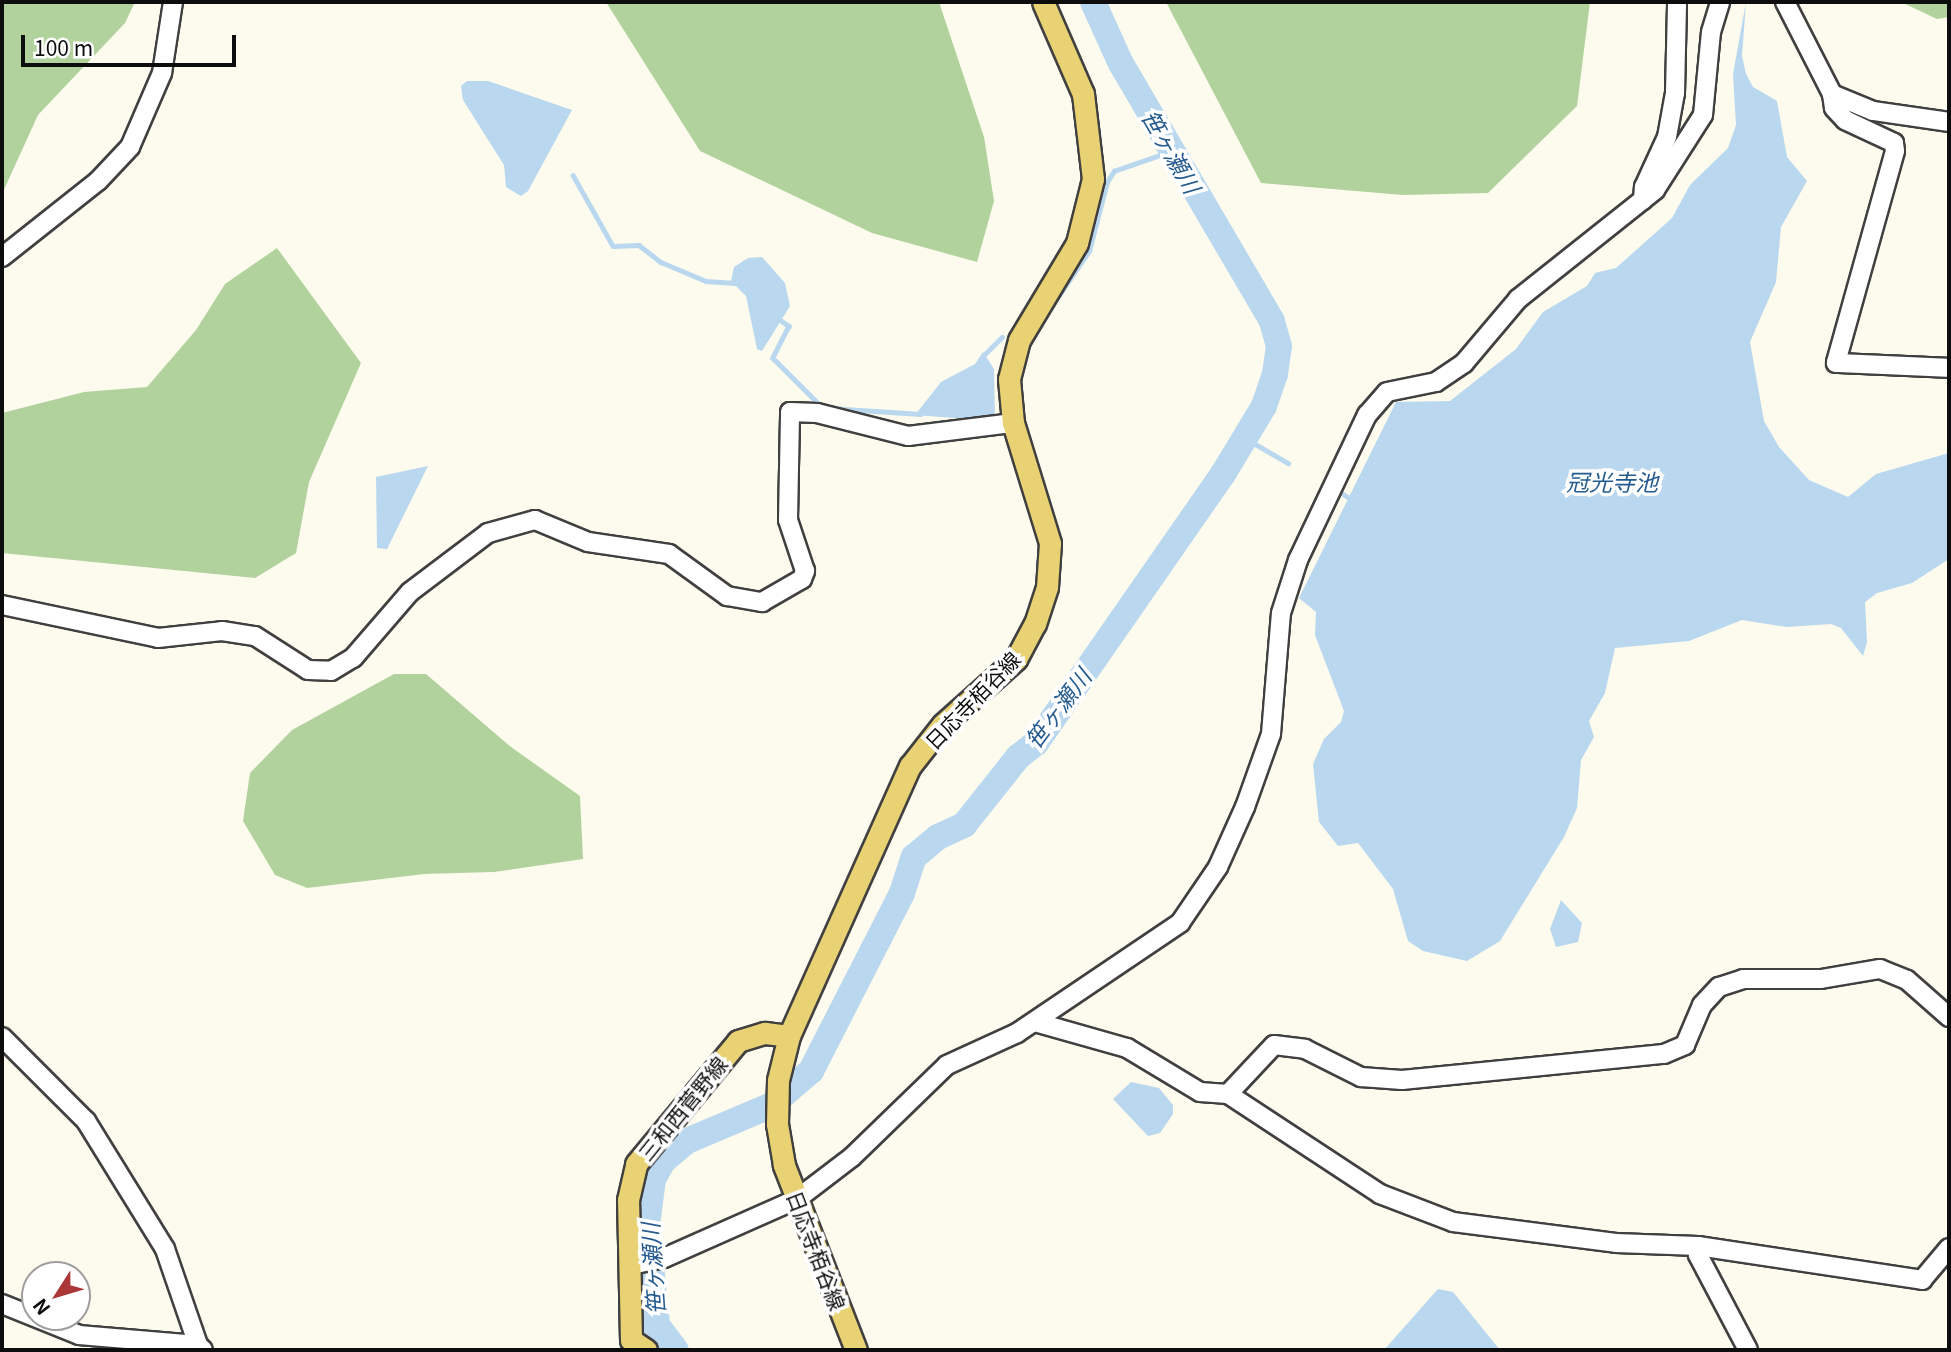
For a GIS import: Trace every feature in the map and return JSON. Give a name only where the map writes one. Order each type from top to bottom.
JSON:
[{"type":"main road","name":"日応寺栢谷線","points":[[856,1350],[797,1199],[777,1124],[778,1080],[789,1036],[910,766],[943,724],[1016,659],[1042,606],[1050,543],[1013,423],[1009,379],[1019,340],[1077,243],[1093,179],[1083,94],[1043,2]]},
{"type":"main road","name":"三和西菅野線","points":[[634,1346],[635,1264],[631,1181],[636,1164],[656,1135],[738,1041],[765,1033],[789,1036]]},
{"type":"street","points":[[2,257],[98,181],[130,147],[162,73],[173,2]]},
{"type":"street","points":[[1643,200],[1644,187],[1667,137],[1675,93],[1677,2]]},
{"type":"street","points":[[635,1264],[664,1258],[797,1199],[852,1157],[947,1065],[1035,1022],[1180,923],[1217,867],[1271,734],[1281,613],[1298,560],[1378,399],[1398,387],[1436,382],[1464,363],[1504,312],[1643,200],[1685,149],[1703,115],[1711,32],[1720,2]]},
{"type":"street","points":[[1785,2],[1832,94],[1834,108],[1845,120],[1894,143],[1895,151],[1836,363],[1949,368]]},
{"type":"street","points":[[1832,94],[1873,111],[1949,122]]},
{"type":"street","points":[[2,606],[158,638],[222,631],[255,636],[308,670],[331,671],[353,658],[410,592],[488,533],[535,520],[588,542],[669,554],[727,596],[762,602],[802,579],[805,571],[788,520],[790,412],[817,413],[908,436],[1013,423]]},
{"type":"street","points":[[1228,1094],[1274,1045],[1305,1049],[1361,1077],[1402,1080],[1664,1054],[1685,1045],[1702,1005],[1719,987],[1743,979],[1821,979],[1880,969],[1907,980],[1949,1017]]},
{"type":"street","points":[[1035,1022],[1127,1048],[1200,1092],[1228,1094],[1336,1169],[1380,1194],[1439,1218],[1616,1242],[1698,1246],[1922,1280],[1949,1248]]},
{"type":"street","points":[[2,1037],[86,1121],[165,1250],[201,1348],[79,1335],[2,1304]]},
{"type":"street","points":[[1698,1246],[1698,1255],[1748,1350]]},
{"type":"green space","points":[[2,2],[135,2],[125,23],[38,115],[2,194]]},
{"type":"green space","points":[[606,2],[939,2],[984,137],[994,201],[977,262],[872,233],[700,151]]},
{"type":"green space","points":[[1166,2],[1590,2],[1577,106],[1488,193],[1403,195],[1261,183]]},
{"type":"green space","points":[[1901,2],[1949,2],[1949,17],[1937,19]]},
{"type":"green space","points":[[277,248],[361,363],[309,482],[296,553],[255,578],[2,553],[2,413],[84,392],[147,387],[196,330],[225,284]]},
{"type":"green space","points":[[394,674],[426,674],[511,747],[580,796],[583,859],[494,872],[424,874],[307,888],[275,875],[243,821],[250,773],[292,730]]},
{"type":"water","name":"冠光寺池","points":[[1746,2],[1742,56],[1746,74],[1753,87],[1777,101],[1787,157],[1807,181],[1781,227],[1776,282],[1750,342],[1764,421],[1779,447],[1809,480],[1848,497],[1876,474],[1949,453],[1949,559],[1912,583],[1877,593],[1865,602],[1867,642],[1863,656],[1841,628],[1831,624],[1787,627],[1742,620],[1689,641],[1615,648],[1605,693],[1589,721],[1594,737],[1581,760],[1577,808],[1564,837],[1500,941],[1467,961],[1423,951],[1408,941],[1393,889],[1358,843],[1338,846],[1319,822],[1313,764],[1324,739],[1341,722],[1344,711],[1315,635],[1316,612],[1299,598],[1396,402],[1450,401],[1516,349],[1543,312],[1587,286],[1595,273],[1616,268],[1672,218],[1690,185],[1728,148],[1736,125],[1733,74]]},
{"type":"water","points":[[467,81],[488,81],[572,110],[528,191],[521,196],[506,187],[504,165],[463,100],[461,86]]},
{"type":"water","points":[[762,257],[785,283],[790,306],[762,351],[757,349],[746,296],[731,281],[734,267],[748,258]]},
{"type":"water","points":[[983,352],[994,369],[995,421],[915,415],[941,382],[975,364]]},
{"type":"water","points":[[428,466],[387,549],[377,548],[376,477]]},
{"type":"water","points":[[1561,900],[1582,923],[1578,942],[1556,947],[1550,929]]},
{"type":"water","points":[[1131,1082],[1159,1088],[1173,1105],[1173,1114],[1160,1133],[1148,1136],[1113,1099]]},
{"type":"water","points":[[1438,1289],[1453,1292],[1500,1350],[1384,1350]]},
{"type":"waterway","name":"笹ヶ瀬川","points":[[642,1350],[657,1325],[647,1225],[653,1179],[663,1161],[687,1141],[770,1106],[811,1071],[902,893],[914,857],[938,837],[964,825],[1018,757],[1036,743],[1223,474],[1264,406],[1275,374],[1279,346],[1272,321],[1121,64],[1093,2]]},
{"type":"waterway","points":[[1034,332],[1089,251],[1107,182],[1114,171],[1172,151]]},
{"type":"waterway","points":[[573,175],[613,246],[639,245],[661,262],[706,281],[738,283]]},
{"type":"waterway","points":[[776,317],[789,326],[773,358],[821,406]]},
{"type":"waterway","points":[[982,357],[1002,337]]},
{"type":"waterway","points":[[829,408],[921,414]]},
{"type":"waterway","points":[[1245,438],[1288,463]]},
{"type":"waterway","points":[[1343,494],[1351,499]]},
{"type":"waterway","points":[[657,1325],[676,1350]]}]
